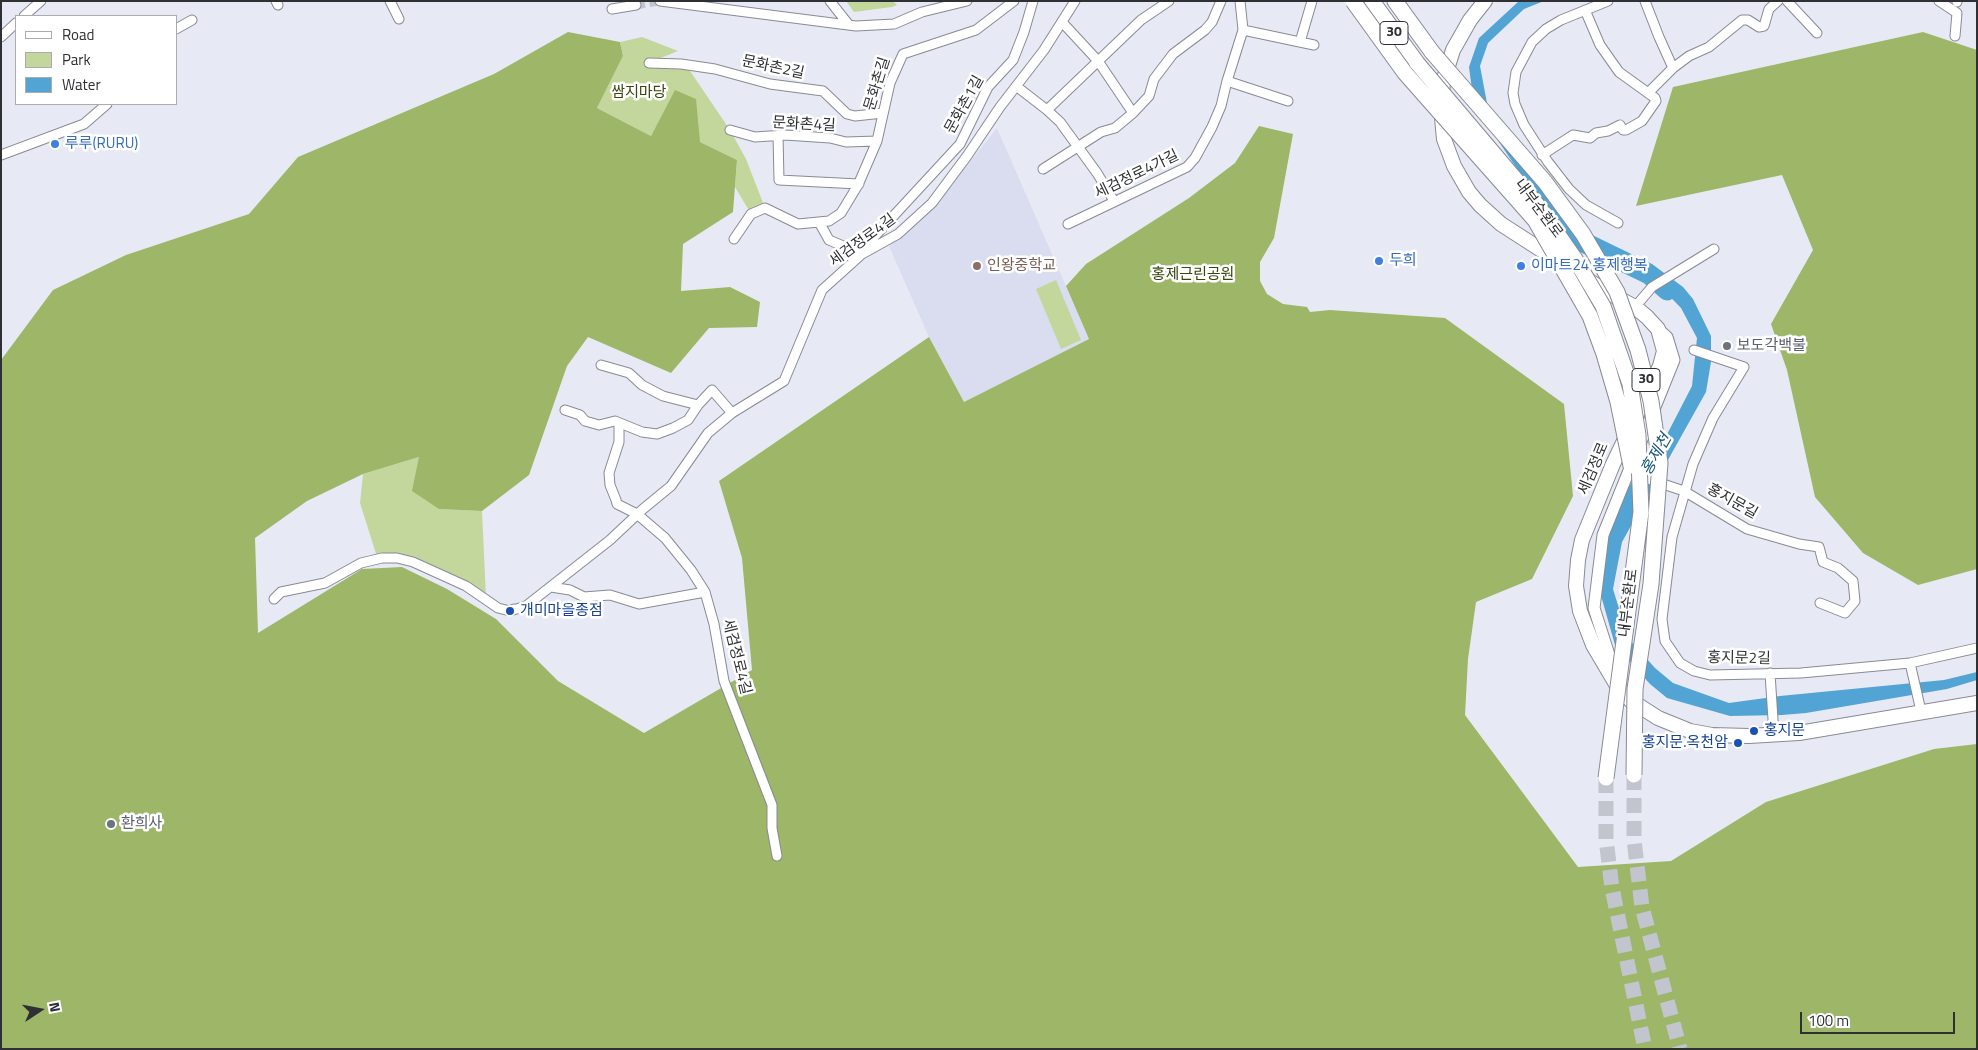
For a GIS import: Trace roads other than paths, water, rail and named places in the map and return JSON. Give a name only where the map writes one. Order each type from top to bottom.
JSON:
[{"type":"highway","points":[[1353,1],[1405,73],[1535,220],[1585,308],[1604,354],[1618,402],[1641,512]]},
{"type":"highway","name":"내부순환로","points":[[1372,1],[1417,63],[1539,207],[1575,259],[1603,306],[1630,384],[1638,435],[1641,512],[1606,778]]},
{"type":"highway","name":"내부순환로","points":[[1395,1],[1432,52],[1545,182],[1583,234],[1617,292],[1638,350],[1651,400],[1660,463],[1651,584],[1635,689],[1634,775]]},
{"type":"main road","points":[[1485,1],[1470,20],[1453,50],[1443,82],[1441,107],[1444,139],[1454,166],[1469,192],[1501,224],[1605,291],[1635,307],[1667,337],[1674,360],[1603,535],[1594,608],[1616,684]]},
{"type":"main road","name":"세검정로","points":[[1658,329],[1664,351],[1660,366],[1613,464],[1582,540],[1578,560],[1576,586],[1580,611],[1593,645],[1616,684],[1630,700],[1645,711],[1673,726],[1712,735],[1749,736],[1774,730],[1799,732],[1920,707],[1977,702]]},
{"type":"street","points":[[25,15],[41,1]]},
{"type":"street","points":[[390,1],[399,19]]},
{"type":"street","points":[[660,1],[710,5],[849,25],[894,24],[922,12],[967,1]]},
{"type":"street","points":[[830,1],[849,25]]},
{"type":"street","points":[[925,1],[931,10]]},
{"type":"street","name":"문화촌길","points":[[734,239],[751,214],[765,208],[798,224],[829,221],[841,213],[859,184],[877,142],[890,83],[903,54],[976,30],[1014,1]]},
{"type":"street","name":"문화촌1길","points":[[862,254],[875,236],[960,144],[988,87],[1013,60],[1033,1]]},
{"type":"street","name":"세검정로4길","points":[[274,599],[282,592],[325,583],[361,563],[382,558],[397,558],[412,562],[466,586],[498,608],[510,611],[526,606],[610,540],[637,514],[671,486],[708,433],[732,413],[784,381],[822,290],[862,254],[898,234],[932,203],[1044,50],[1075,1]]},
{"type":"street","points":[[1047,110],[1140,20],[1169,1]]},
{"type":"street","points":[[1043,169],[1101,132],[1115,128],[1133,114],[1149,96],[1154,79],[1173,54],[1205,30],[1212,22],[1221,1]]},
{"type":"street","name":"세검정로4가길","points":[[1068,224],[1187,167],[1195,158],[1212,128],[1221,106],[1242,30],[1240,1]]},
{"type":"street","points":[[1300,42],[1312,1]]},
{"type":"street","points":[[1608,1],[1561,20],[1532,42],[1516,72],[1513,93],[1515,104],[1526,128],[1542,155],[1569,189],[1586,205],[1618,223]]},
{"type":"street","points":[[1645,1],[1674,68]]},
{"type":"street","points":[[1648,93],[1689,56],[1710,47],[1742,20],[1759,27],[1762,26],[1766,22],[1769,9],[1778,1]]},
{"type":"street","points":[[1788,1],[1817,33]]},
{"type":"street","points":[[1939,1],[1957,13],[1955,36]]},
{"type":"street","points":[[612,10],[636,5]]},
{"type":"street","points":[[1542,155],[1570,136],[1577,135],[1589,138],[1620,125],[1625,130],[1637,125],[1656,101],[1655,98],[1619,72],[1600,45],[1585,10]]},
{"type":"street","points":[[178,27],[192,20]]},
{"type":"street","points":[[1062,22],[1098,61],[1133,114]]},
{"type":"street","points":[[2,36],[15,25]]},
{"type":"street","points":[[1242,30],[1314,45]]},
{"type":"street","name":"문화촌2길","points":[[649,63],[681,64],[715,69],[770,84],[823,91],[847,114],[855,116],[883,113]]},
{"type":"street","points":[[1227,81],[1288,101]]},
{"type":"street","points":[[1016,86],[1060,122],[1097,173],[1114,201]]},
{"type":"street","points":[[1,155],[84,124],[106,105]]},
{"type":"street","name":"문화촌4길","points":[[730,130],[754,137],[830,138],[846,142],[877,142]]},
{"type":"street","points":[[778,136],[779,180],[859,184]]},
{"type":"street","points":[[819,222],[829,240],[862,254]]},
{"type":"street","points":[[1635,307],[1652,287],[1714,249]]},
{"type":"street","name":"홍지문길","points":[[1694,350],[1744,368],[1713,418],[1693,464],[1684,491],[1747,529],[1799,544],[1819,547],[1823,562],[1838,568],[1853,581],[1855,601],[1845,613],[1820,603]]},
{"type":"street","points":[[601,365],[629,373],[642,385],[663,396],[698,405]]},
{"type":"street","points":[[565,410],[580,415],[585,421],[599,425],[615,421],[642,432],[657,434],[688,420],[698,405],[712,390],[732,413]]},
{"type":"street","name":"세검정로4길","points":[[619,423],[619,442],[609,473],[610,485],[617,504],[637,514],[665,538],[691,570],[705,592],[714,624],[724,681],[772,805],[772,828],[777,856]]},
{"type":"street","points":[[1629,472],[1684,491]]},
{"type":"street","name":"홍지문2길","points":[[1684,491],[1672,537],[1662,619],[1664,641],[1680,663],[1694,671],[1728,675],[1911,668],[1977,648]]},
{"type":"street","points":[[551,587],[570,590],[584,597],[610,595],[639,604],[705,592]]},
{"type":"street","points":[[1911,668],[1920,707]]},
{"type":"street","points":[[1770,674],[1774,730]]},
{"type":"water","points":[[1519,1],[1544,1],[1524,9],[1488,43],[1480,66],[1487,103],[1533,174],[1588,233],[1652,264],[1683,287],[1693,299],[1711,336],[1711,362],[1706,392],[1622,542],[1613,589],[1628,638],[1655,668],[1673,683],[1729,703],[1780,696],[1944,680],[1977,672],[1977,680],[1947,689],[1806,713],[1730,716],[1667,698],[1650,684],[1615,645],[1600,592],[1609,539],[1643,481],[1692,386],[1697,338],[1681,308],[1649,275],[1579,241],[1526,182],[1474,105],[1469,67],[1479,38]]},
{"type":"waterway","name":"홍제천","points":[[1545,203],[1579,241],[1649,275],[1667,291]]},
{"type":"waterway","name":"홍제천","points":[[1606,560],[1609,539],[1644,480]]},
{"type":"tunnel","points":[[636,5],[658,1]]},
{"type":"tunnel","points":[[1634,775],[1634,840],[1642,907],[1680,1049]]},
{"type":"tunnel","points":[[1606,778],[1606,839],[1612,888],[1645,1049]]},
{"type":"place","name":"루루(RURU)","points":[[55,144]]},
{"type":"place","name":"두희","points":[[1379,261]]},
{"type":"place","name":"인왕중학교","points":[[977,266]]},
{"type":"place","name":"이마트24 홍제행복","points":[[1521,266]]},
{"type":"place","name":"보도각백불","points":[[1727,346]]},
{"type":"place","name":"개미마을종점","points":[[510,611]]},
{"type":"place","name":"홍지문","points":[[1754,731]]},
{"type":"place","name":"홍지문.옥천암","points":[[1738,743]]},
{"type":"place","name":"환희사","points":[[111,824]]},
{"type":"park label","name":"쌈지마당","points":[[639,93]]},
{"type":"park label","name":"홍제근린공원","points":[[1193,275]]}]
